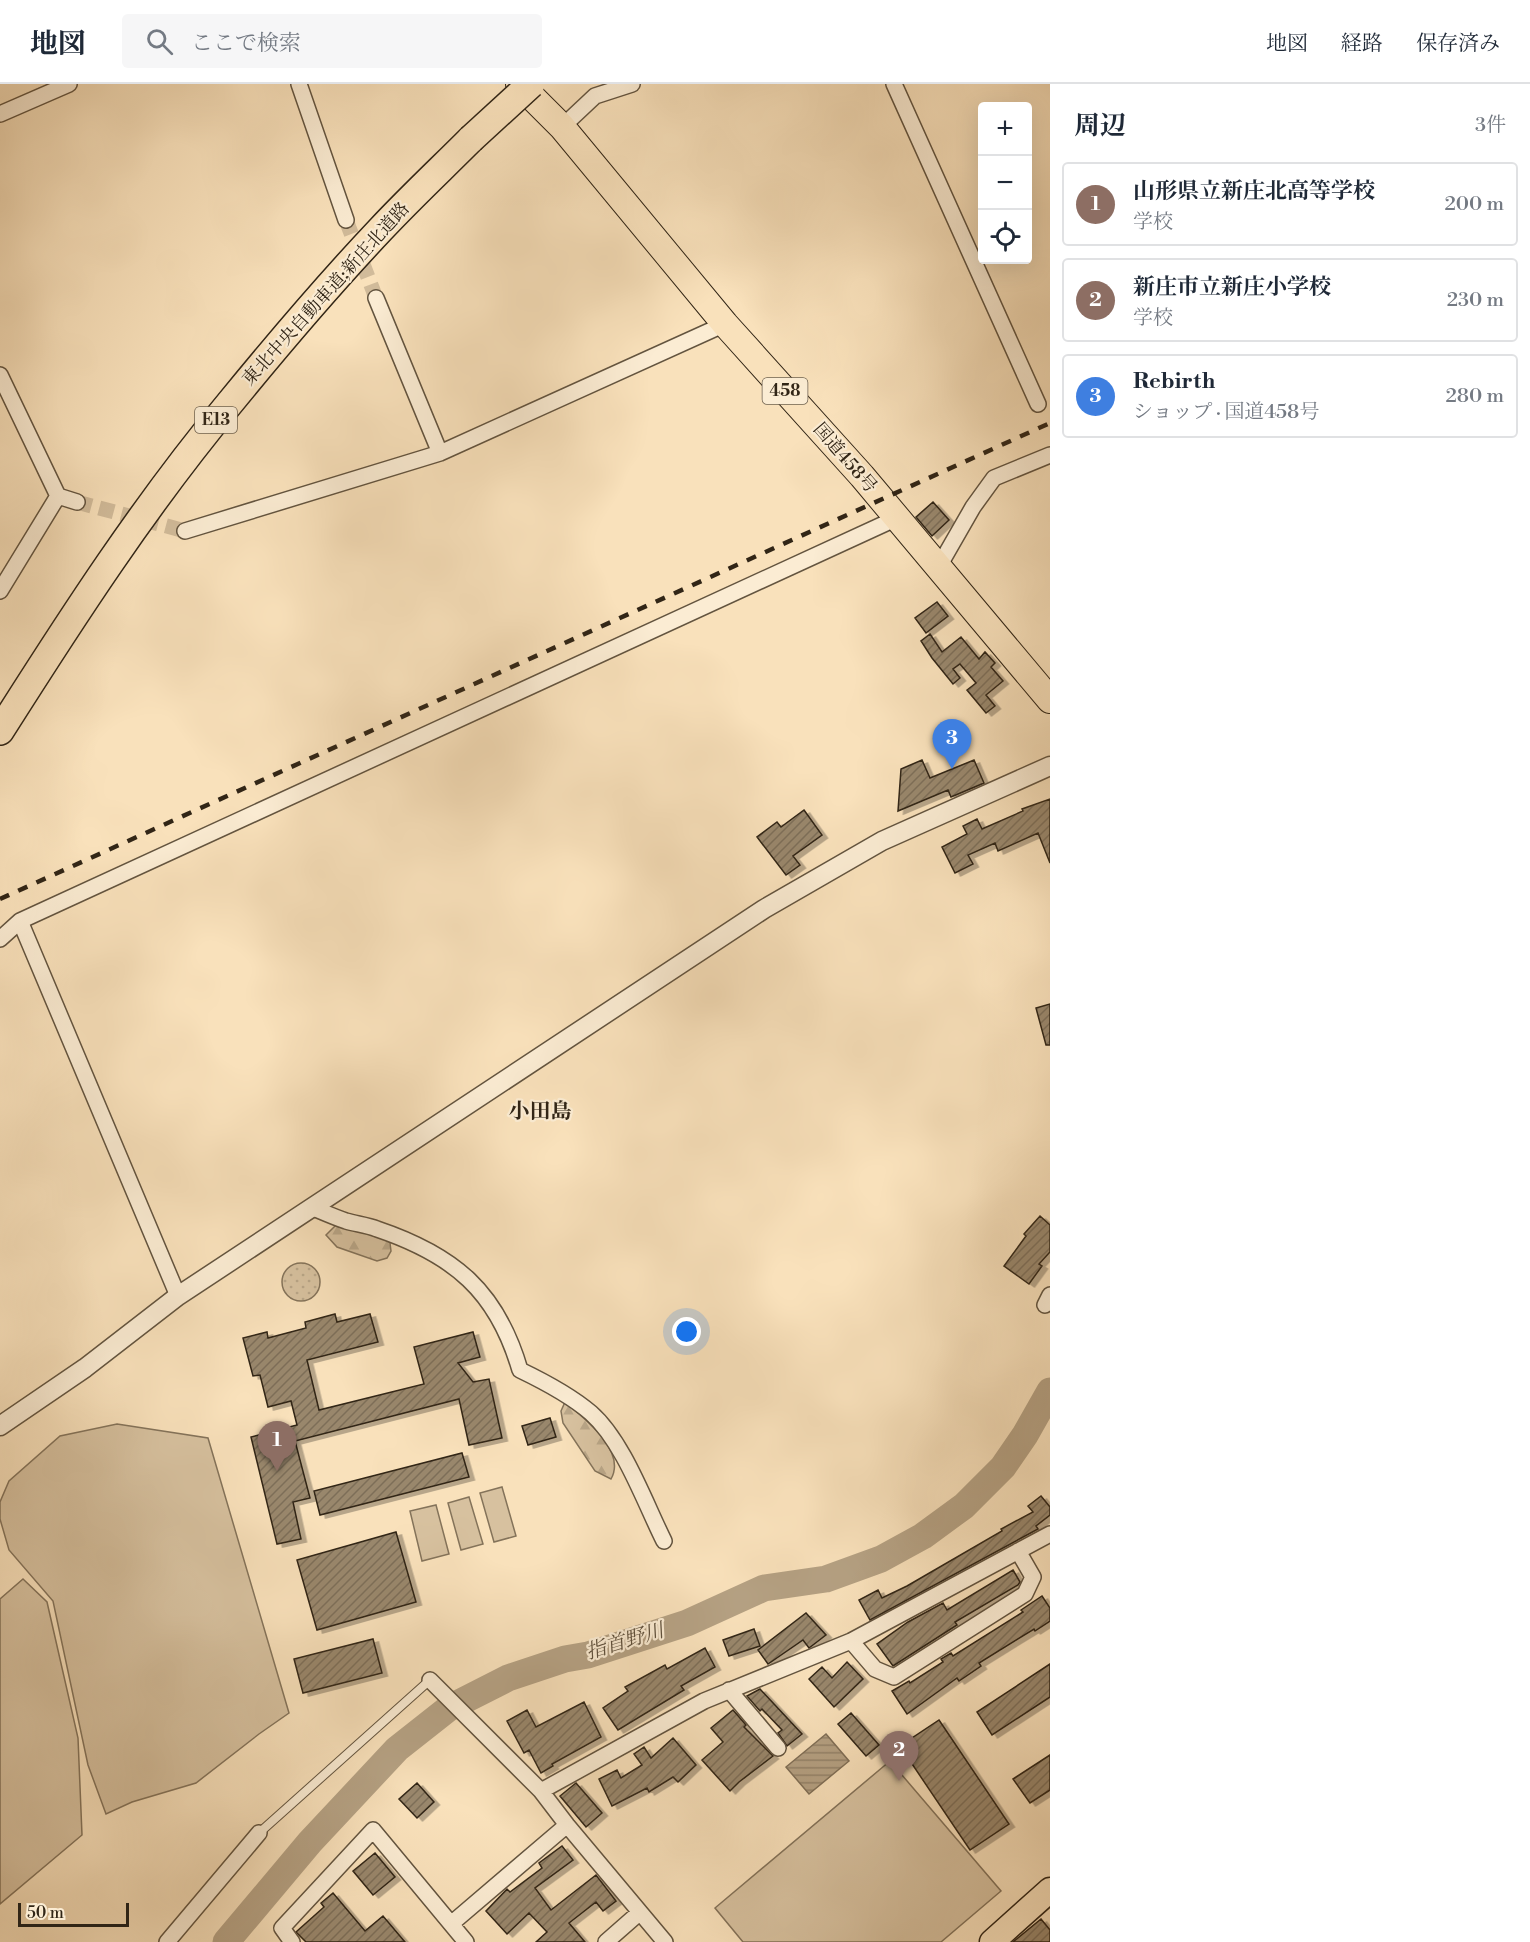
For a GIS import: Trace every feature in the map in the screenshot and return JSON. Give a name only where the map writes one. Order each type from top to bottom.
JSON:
[{"type":"highway","name":"国道458号","points":[[519,84],[562,127],[725,324],[862,476],[1050,700]]},
{"type":"highway","name":"東北中央自動車道;新庄北道路","points":[[0,731],[58,639],[158,496],[228,405],[307,311],[382,228],[471,139],[531,84]]},
{"type":"main road","points":[[992,1942],[1046,1902]]},
{"type":"street","points":[[0,114],[69,84]]},
{"type":"street","points":[[299,84],[346,220]]},
{"type":"street","points":[[562,127],[596,96],[632,84]]},
{"type":"street","points":[[894,84],[1038,404]]},
{"type":"street","points":[[376,298],[440,453]]},
{"type":"street","points":[[184,531],[440,453],[725,324]]},
{"type":"street","points":[[0,375],[58,496],[77,502]]},
{"type":"street","points":[[938,568],[972,507],[994,478],[1050,455]]},
{"type":"street","points":[[0,591],[58,496]]},
{"type":"street","points":[[0,939],[20,921],[897,518]]},
{"type":"street","points":[[0,1426],[85,1368],[178,1296],[764,909],[882,841],[1050,766]]},
{"type":"street","points":[[20,921],[178,1296]]},
{"type":"street","points":[[311,1207],[416,1244],[454,1265],[479,1289],[500,1318],[512,1343],[520,1370],[569,1396],[592,1414],[609,1433],[664,1541]]},
{"type":"street","points":[[541,1791],[704,1701],[851,1641],[1050,1534]]},
{"type":"street","points":[[851,1641],[875,1669],[894,1677],[1025,1594],[1033,1577],[1018,1551]]},
{"type":"street","points":[[430,1680],[541,1791],[665,1942]]},
{"type":"street","points":[[729,1690],[778,1748]]},
{"type":"street","points":[[451,1924],[567,1825]]},
{"type":"street","points":[[292,1942],[282,1928],[373,1830],[466,1942]]},
{"type":"street","points":[[167,1942],[259,1833]]},
{"type":"street","points":[[606,1942],[639,1913]]},
{"type":"lane","points":[[259,1833],[430,1680]]},
{"type":"green space","points":[[336,1225],[384,1237],[390,1243],[391,1251],[387,1258],[377,1261],[337,1247],[326,1235]]},
{"type":"green space","points":[[301,1263],[308,1264],[314,1269],[319,1275],[319,1289],[314,1295],[308,1300],[301,1301],[294,1300],[288,1295],[283,1289],[282,1282],[283,1275],[288,1269],[294,1264]]},
{"type":"green space","points":[[565,1402],[592,1426],[608,1447],[613,1457],[614,1468],[611,1479],[595,1471],[563,1423],[561,1411]]},
{"type":"green space","points":[[117,1424],[208,1438],[289,1713],[196,1783],[132,1802],[106,1814],[88,1765],[53,1601],[9,1550],[0,1519],[0,1502],[9,1481],[60,1436]]},
{"type":"green space","points":[[502,1487],[516,1536],[494,1542],[480,1493]]},
{"type":"green space","points":[[469,1497],[483,1544],[461,1550],[448,1503]]},
{"type":"green space","points":[[436,1505],[449,1554],[422,1561],[410,1511]]},
{"type":"green space","points":[[23,1579],[47,1602],[78,1738],[82,1835],[0,1904],[0,1599]]},
{"type":"green space","points":[[890,1761],[1001,1891],[941,1942],[743,1942],[715,1908]]},
{"type":"shaded area","points":[[826,1734],[849,1761],[809,1794],[786,1767]]},
{"type":"building","points":[[933,502],[949,520],[932,536],[916,517]]},
{"type":"building","points":[[937,602],[948,616],[926,633],[915,618]]},
{"type":"building","points":[[930,634],[942,652],[961,637],[979,659],[985,652],[995,663],[991,667],[1003,681],[986,695],[995,706],[986,713],[967,690],[976,683],[960,664],[953,669],[960,678],[953,684],[921,641]]},
{"type":"building","points":[[922,760],[930,778],[974,760],[984,783],[951,797],[948,790],[898,811],[901,769]]},
{"type":"building","points":[[1050,799],[1050,863],[1038,833],[998,851],[995,843],[968,855],[973,864],[955,873],[942,847],[967,834],[963,826],[977,819],[982,829],[1023,811],[1022,809]]},
{"type":"building","points":[[804,810],[822,835],[793,856],[800,865],[786,875],[757,837],[777,822],[781,827]]},
{"type":"building","points":[[1050,1004],[1050,1045],[1046,1045],[1036,1008]]},
{"type":"building","points":[[1040,1216],[1050,1225],[1050,1252],[1039,1264],[1042,1266],[1029,1284],[1004,1266],[1026,1236],[1024,1234]]},
{"type":"building","points":[[335,1314],[337,1322],[370,1314],[378,1342],[307,1360],[319,1410],[424,1384],[414,1347],[473,1332],[480,1357],[458,1363],[473,1382],[489,1379],[502,1438],[469,1445],[459,1399],[295,1441],[310,1498],[293,1502],[301,1539],[277,1544],[251,1437],[297,1425],[291,1401],[268,1407],[260,1375],[253,1376],[243,1338],[267,1332],[268,1338],[306,1328],[305,1322]]},
{"type":"building","points":[[550,1418],[556,1437],[528,1445],[522,1426]]},
{"type":"building","points":[[462,1453],[469,1477],[320,1515],[314,1491]]},
{"type":"building","points":[[1041,1496],[1050,1507],[1050,1515],[1036,1526],[1038,1529],[870,1620],[859,1600],[878,1590],[882,1598],[907,1586],[1033,1512],[1028,1506]]},
{"type":"building","points":[[396,1532],[416,1602],[317,1630],[297,1560]]},
{"type":"building","points":[[1013,1570],[1020,1582],[1018,1585],[955,1622],[957,1625],[893,1666],[877,1644],[908,1622],[943,1603],[947,1610]]},
{"type":"building","points":[[1042,1596],[1050,1608],[1050,1621],[979,1663],[981,1666],[959,1681],[957,1678],[907,1714],[892,1691],[909,1681],[910,1683],[943,1662],[941,1659],[951,1653],[953,1656],[1023,1612],[1021,1610]]},
{"type":"building","points":[[806,1613],[826,1635],[809,1648],[803,1640],[768,1664],[758,1650]]},
{"type":"building","points":[[754,1629],[760,1646],[729,1656],[723,1640]]},
{"type":"building","points":[[373,1639],[382,1673],[303,1693],[294,1659]]},
{"type":"building","points":[[705,1648],[715,1667],[681,1686],[684,1690],[618,1730],[603,1708],[628,1691],[625,1687],[665,1665],[667,1669]]},
{"type":"building","points":[[847,1662],[863,1679],[834,1707],[809,1679],[822,1667],[832,1678]]},
{"type":"building","points":[[1050,1664],[1050,1697],[992,1735],[977,1712]]},
{"type":"building","points":[[760,1689],[802,1734],[787,1746],[778,1733],[782,1730],[747,1696]]},
{"type":"building","points":[[584,1702],[601,1737],[552,1764],[553,1766],[541,1773],[529,1750],[524,1753],[507,1721],[527,1710],[536,1727]]},
{"type":"building","points":[[733,1710],[746,1725],[744,1727],[773,1756],[730,1791],[702,1760],[723,1742],[711,1728]]},
{"type":"building","points":[[851,1713],[879,1745],[866,1756],[838,1724]]},
{"type":"building","points":[[939,1720],[1009,1824],[970,1850],[900,1746]]},
{"type":"building","points":[[673,1738],[696,1765],[678,1782],[673,1777],[649,1792],[647,1788],[612,1806],[599,1779],[617,1770],[621,1778],[642,1765],[634,1754],[644,1747],[651,1758]]},
{"type":"building","points":[[1050,1755],[1050,1790],[1030,1803],[1013,1779]]},
{"type":"building","points":[[417,1783],[434,1802],[417,1818],[399,1799]]},
{"type":"building","points":[[576,1783],[602,1813],[586,1827],[560,1796]]},
{"type":"building","points":[[562,1846],[573,1860],[535,1888],[551,1910],[596,1875],[616,1901],[603,1911],[596,1902],[569,1923],[585,1942],[536,1942],[547,1932],[529,1913],[507,1934],[486,1911],[507,1889],[510,1892],[542,1868],[539,1863]]},
{"type":"building","points":[[375,1853],[395,1877],[373,1895],[353,1871]]},
{"type":"building","points":[[333,1893],[365,1931],[383,1916],[405,1942],[306,1942],[296,1932],[324,1907],[321,1903]]},
{"type":"building","points":[[1041,1919],[1050,1930],[1050,1942],[1013,1942]]},
{"type":"waterway","name":"指首野川","points":[[226,1942],[310,1842],[397,1749],[449,1708],[508,1678],[687,1623],[764,1588],[826,1579],[881,1559],[923,1536],[964,1506],[1003,1467],[1025,1435],[1050,1391]]},
{"type":"tunnel","points":[[346,220],[376,298]]},
{"type":"tunnel","points":[[77,502],[185,531]]},
{"type":"railway","points":[[0,899],[1050,423]]},
{"type":"place","name":"Rebirth","points":[[952,769]]},
{"type":"place","name":"山形県立新庄北高等学校","points":[[277,1471]]},
{"type":"place","name":"新庄市立新庄小学校","points":[[899,1781]]},
{"type":"district","name":"小田島","points":[[540,1112]]}]
